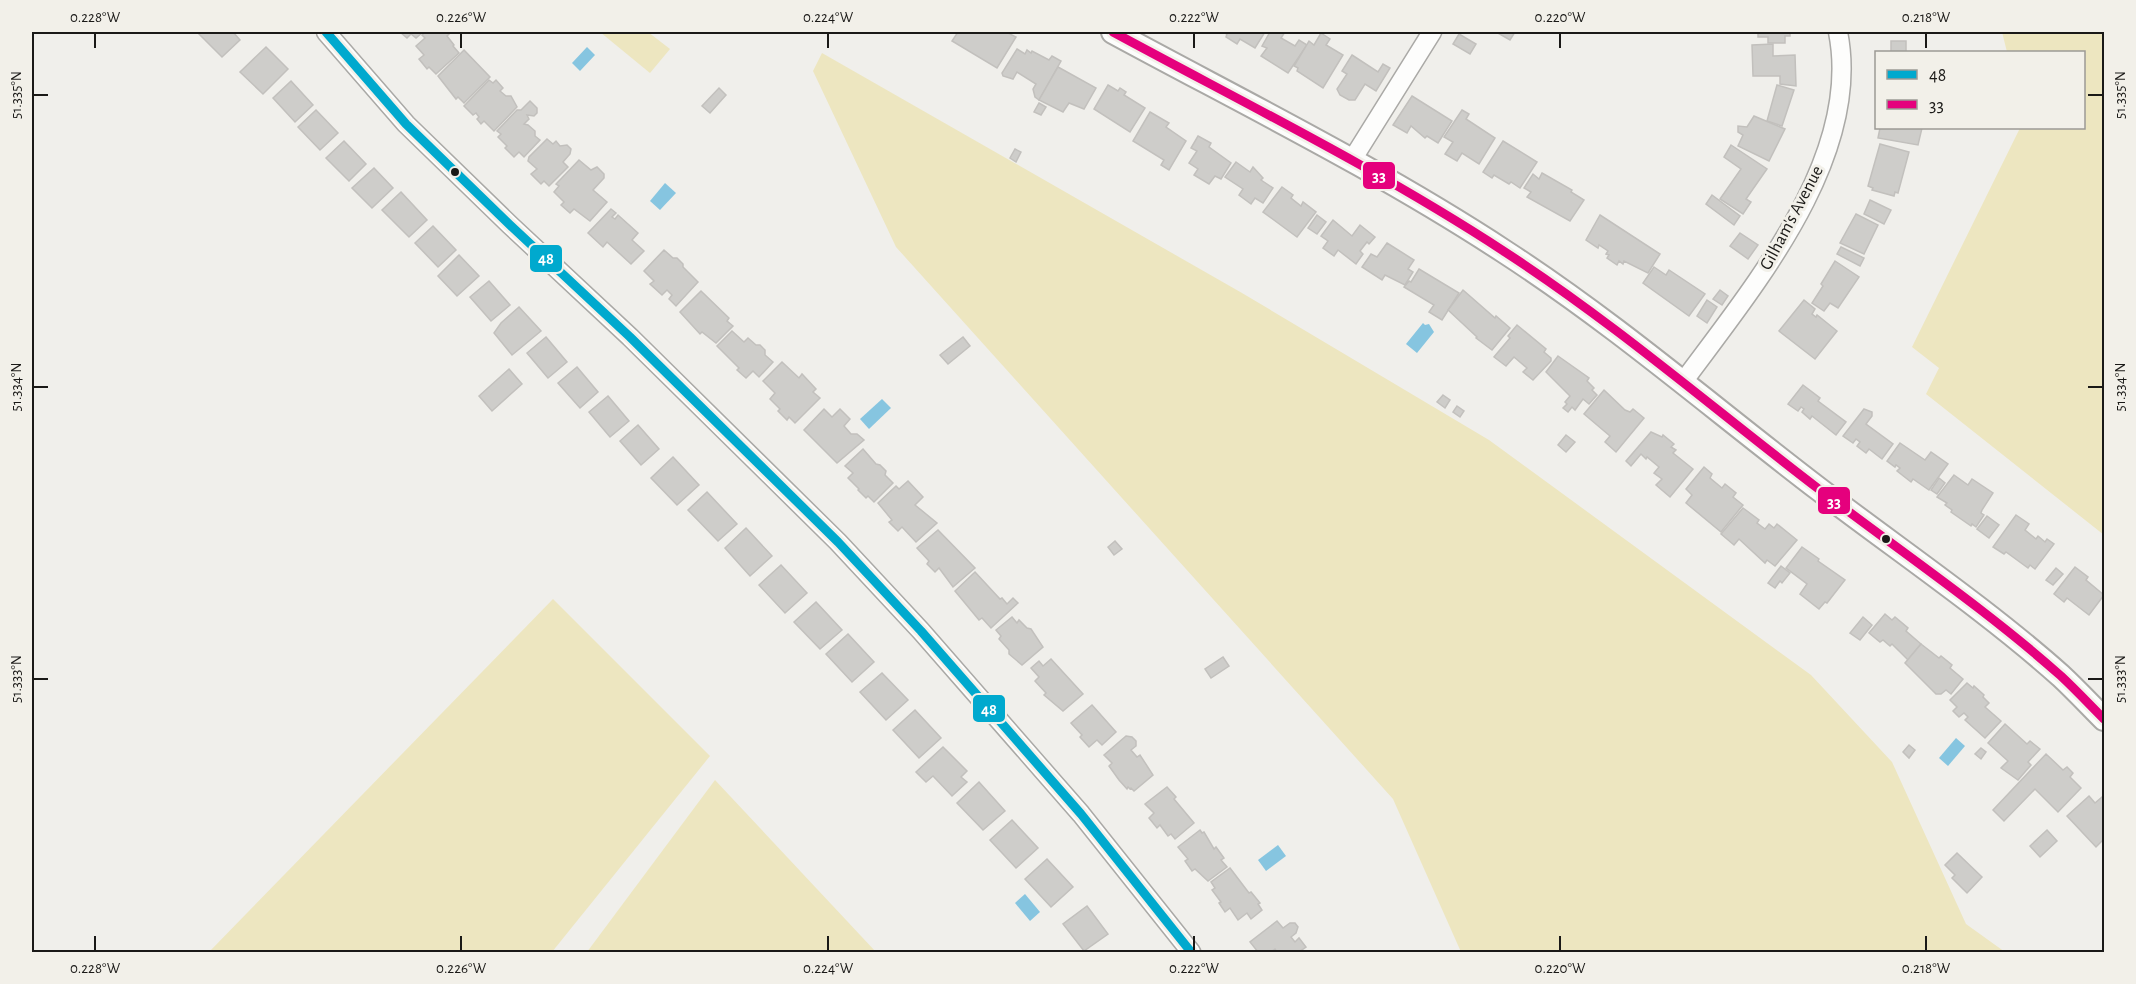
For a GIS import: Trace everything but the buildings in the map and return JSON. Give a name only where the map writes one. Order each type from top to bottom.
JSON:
[{"type":"street","points":[[326,32],[406,124],[630,337],[838,542],[928,640],[1081,814],[1191,952]]},
{"type":"street","points":[[1113,32],[1352,160],[1450,216],[1574,298],[2015,639],[2061,676],[2104,719]]},
{"type":"street","points":[[1352,160],[1432,32]]},
{"type":"street","name":"Gilham's Avenue","points":[[1683,382],[1734,315],[1773,257],[1813,183],[1838,113],[1842,84],[1842,53],[1838,32]]},
{"type":"shaded area","points":[[600,32],[648,32],[670,49],[650,73]]},
{"type":"shaded area","points":[[2002,32],[2104,32],[2104,535],[1926,394],[1939,368],[1912,347],[2020,129],[2085,129],[2085,51],[2007,51]]},
{"type":"shaded area","points":[[822,53],[1242,293],[1489,440],[1811,675],[1892,762],[1966,924],[2005,952],[1461,952],[1393,799],[896,247],[813,71]]},
{"type":"shaded area","points":[[553,599],[710,756],[552,952],[209,952]]},
{"type":"shaded area","points":[[715,780],[876,952],[587,952]]},
{"type":"water","points":[[587,47],[595,55],[580,71],[572,63]]},
{"type":"water","points":[[665,183],[676,193],[660,210],[650,201]]},
{"type":"water","points":[[1423,323],[1429,324],[1434,332],[1417,353],[1406,344]]},
{"type":"water","points":[[882,399],[891,408],[869,429],[860,419]]},
{"type":"water","points":[[1956,738],[1965,746],[1948,766],[1939,758]]},
{"type":"water","points":[[1278,845],[1286,856],[1266,871],[1258,860]]},
{"type":"water","points":[[1025,894],[1040,912],[1030,921],[1015,903]]},
{"type":"transit line","name":"48","points":[[326,32],[406,124],[630,337],[838,542],[921,631],[1081,814],[1191,952]]},
{"type":"transit line","name":"33","points":[[1113,32],[1361,165],[1458,222],[1546,280],[1626,338],[1820,490],[2003,628],[2061,676],[2104,719]]}]
